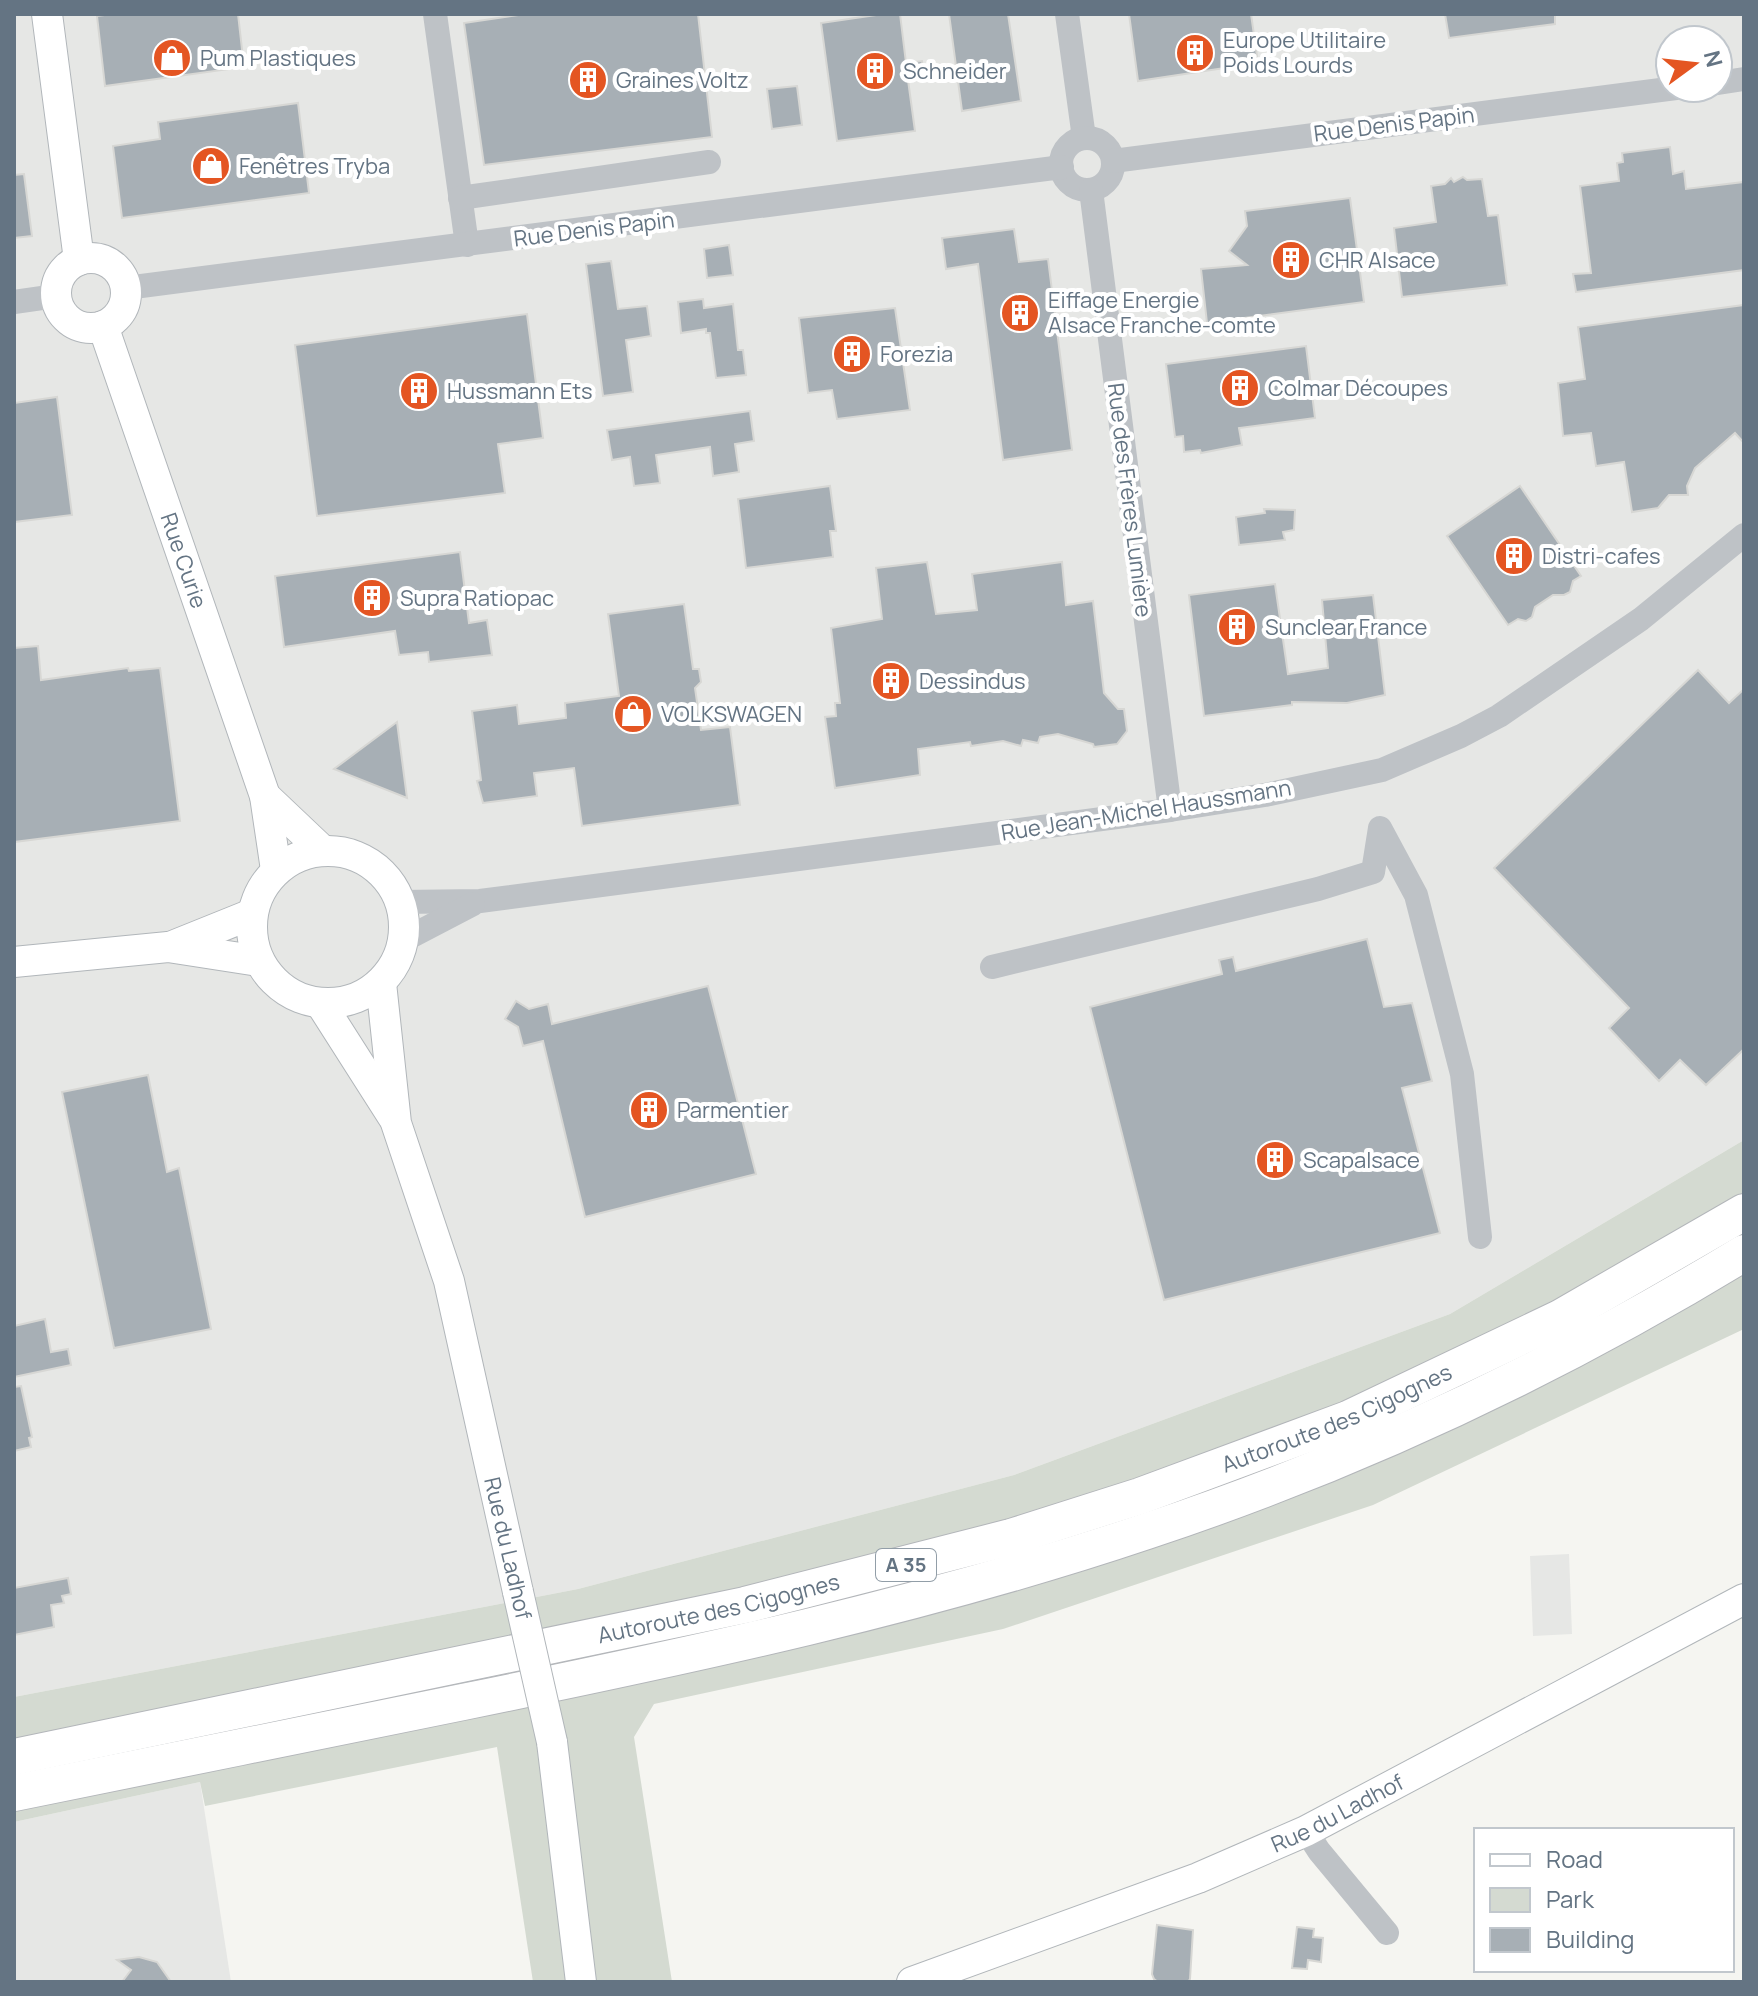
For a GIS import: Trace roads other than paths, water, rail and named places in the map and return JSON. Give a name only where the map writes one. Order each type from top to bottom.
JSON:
[{"type":"highway","name":"Autoroute des Cigognes","points":[[14,1757],[745,1605],[1011,1537],[1140,1496],[1348,1419],[1560,1318],[1744,1212]]},
{"type":"highway","name":"Autoroute des Cigognes","points":[[14,1793],[590,1676],[722,1646],[949,1590],[1134,1535],[1360,1450],[1477,1398],[1672,1297],[1744,1253]]},
{"type":"main road","points":[[47,14],[79,260]]},
{"type":"main road","points":[[92,258],[104,260],[114,267],[126,288],[121,311],[103,326],[87,328],[73,322],[61,311],[56,296],[62,274],[79,260],[92,258]]},
{"type":"main road","name":"Rue Curie","points":[[103,326],[265,796],[276,870]]},
{"type":"main road","name":"Rue Curie","points":[[265,796],[322,850]]},
{"type":"main road","points":[[322,850],[348,852],[371,863],[389,880],[401,902],[404,940],[396,963],[381,983],[353,1000],[321,1004],[284,991],[259,961],[252,914],[260,890],[276,870],[297,856],[322,850]]},
{"type":"main road","points":[[168,947],[252,914]]},
{"type":"main road","points":[[14,962],[168,947],[259,961]]},
{"type":"main road","name":"Rue du Ladhof","points":[[381,983],[396,1123],[449,1281],[552,1742],[581,1982]]},
{"type":"main road","name":"Rue du Ladhof","points":[[321,1004],[396,1123]]},
{"type":"main road","name":"Rue du Ladhof","points":[[912,1982],[1198,1878],[1306,1831],[1744,1599]]},
{"type":"street","points":[[435,14],[467,245]]},
{"type":"street","points":[[1067,14],[1084,138]]},
{"type":"street","name":"Rue Denis Papin","points":[[1113,161],[1654,91]]},
{"type":"street","points":[[1084,138],[1103,143],[1113,161],[1108,180],[1091,190],[1071,185],[1062,167],[1066,148],[1084,138]]},
{"type":"street","points":[[460,198],[709,162]]},
{"type":"street","name":"Rue Denis Papin","points":[[126,288],[1062,167]]},
{"type":"street","name":"Rue des Frères Lumière","points":[[1091,190],[1170,810]]},
{"type":"street","points":[[14,302],[56,296]]},
{"type":"street","name":"Rue Jean-Michel Haussmann","points":[[401,902],[480,901],[1170,810],[1265,795],[1382,770],[1499,716],[1641,619],[1744,535]]},
{"type":"street","points":[[992,967],[1318,889],[1373,872],[1380,828],[1416,895],[1458,1059],[1480,1237]]},
{"type":"street","name":"Rue Jean-Michel Haussmann","points":[[404,940],[480,901]]},
{"type":"street","points":[[1306,1831],[1387,1933]]},
{"type":"place","name":"Europe Utilitaire Poids Lourds","points":[[1195,53]]},
{"type":"place","name":"Pum Plastiques","points":[[172,58]]},
{"type":"place","name":"Schneider","points":[[875,71]]},
{"type":"place","name":"Graines Voltz","points":[[588,80]]},
{"type":"place","name":"Fenêtres Tryba","points":[[211,166]]},
{"type":"place","name":"CHR Alsace","points":[[1291,260]]},
{"type":"place","name":"Eiffage Energie Alsace Franche-comte","points":[[1020,313]]},
{"type":"place","name":"Forezia","points":[[852,354]]},
{"type":"place","name":"Colmar Découpes","points":[[1240,388]]},
{"type":"place","name":"Hussmann Ets","points":[[419,391]]},
{"type":"place","name":"Distri-cafes","points":[[1514,556]]},
{"type":"place","name":"Supra Ratiopac","points":[[372,598]]},
{"type":"place","name":"Sunclear France","points":[[1237,627]]},
{"type":"place","name":"Dessindus","points":[[891,681]]},
{"type":"place","name":"VOLKSWAGEN","points":[[633,714]]},
{"type":"place","name":"Parmentier","points":[[649,1110]]},
{"type":"place","name":"Scapalsace","points":[[1275,1160]]}]
